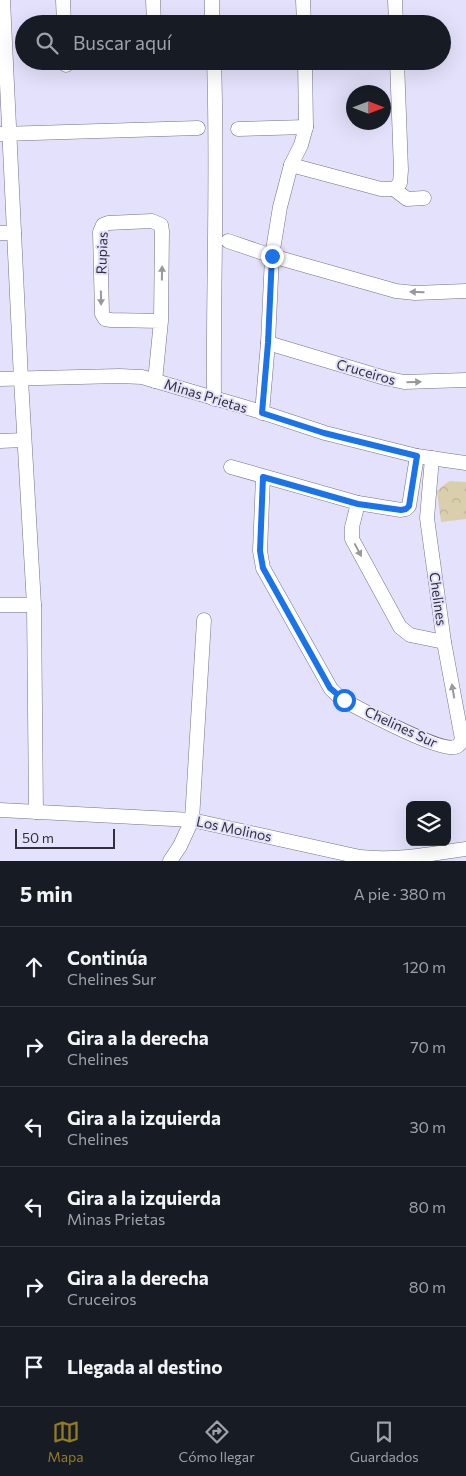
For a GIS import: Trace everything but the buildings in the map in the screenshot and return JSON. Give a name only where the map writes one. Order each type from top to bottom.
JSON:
[{"type":"street","points":[[3,0],[7,233],[21,378],[34,605],[36,812]]},
{"type":"street","points":[[63,0],[64,15]]},
{"type":"street","points":[[154,0],[154,15]]},
{"type":"street","points":[[212,0],[212,15]]},
{"type":"street","points":[[303,0],[304,15]]},
{"type":"street","points":[[395,0],[396,15]]},
{"type":"street","points":[[214,70],[216,215],[213,328],[214,399]]},
{"type":"street","points":[[262,413],[268,343],[272,256],[280,207],[291,164],[301,145],[306,127],[305,70]]},
{"type":"street","points":[[394,189],[400,183],[401,170],[397,70]]},
{"type":"street","points":[[238,128],[306,127]]},
{"type":"street","points":[[4,134],[198,128]]},
{"type":"street","points":[[291,164],[381,189],[394,189],[407,198],[424,198]]},
{"type":"street","name":"Rupias","points":[[155,380],[161,321],[161,225],[152,221],[108,223],[103,225],[100,232],[102,314],[105,319],[161,321]]},
{"type":"street","points":[[228,241],[272,256],[396,291],[415,293],[466,291]]},
{"type":"street","name":"Cruceiros","points":[[268,343],[404,382],[466,380]]},
{"type":"street","name":"Minas Prietas","points":[[0,379],[142,377],[324,433],[417,456],[466,463]]},
{"type":"street","points":[[0,441],[24,440]]},
{"type":"street","points":[[231,467],[358,504],[401,510],[409,506],[417,456]]},
{"type":"street","name":"Chelines","points":[[432,458],[427,518],[444,642],[462,738]]},
{"type":"street","name":"Chelines Sur","points":[[263,477],[260,551],[263,568],[330,688],[344,700],[421,739],[454,747],[460,743],[462,738]]},
{"type":"street","points":[[358,504],[352,527],[352,539],[400,627],[410,635],[444,642]]},
{"type":"street","points":[[0,605],[34,605]]},
{"type":"street","points":[[170,861],[180,846],[192,820],[204,620]]},
{"type":"street","name":"Los Molinos","points":[[0,810],[192,820],[360,858],[380,860],[440,857],[466,848]]},
{"type":"green space","points":[[450,481],[466,482],[466,519],[441,522],[437,491]]},
{"type":"route","points":[[272,256],[268,343],[262,413],[324,433],[417,456],[409,506],[401,510],[358,504],[263,477],[260,551],[263,568],[330,688],[344,700]]}]
